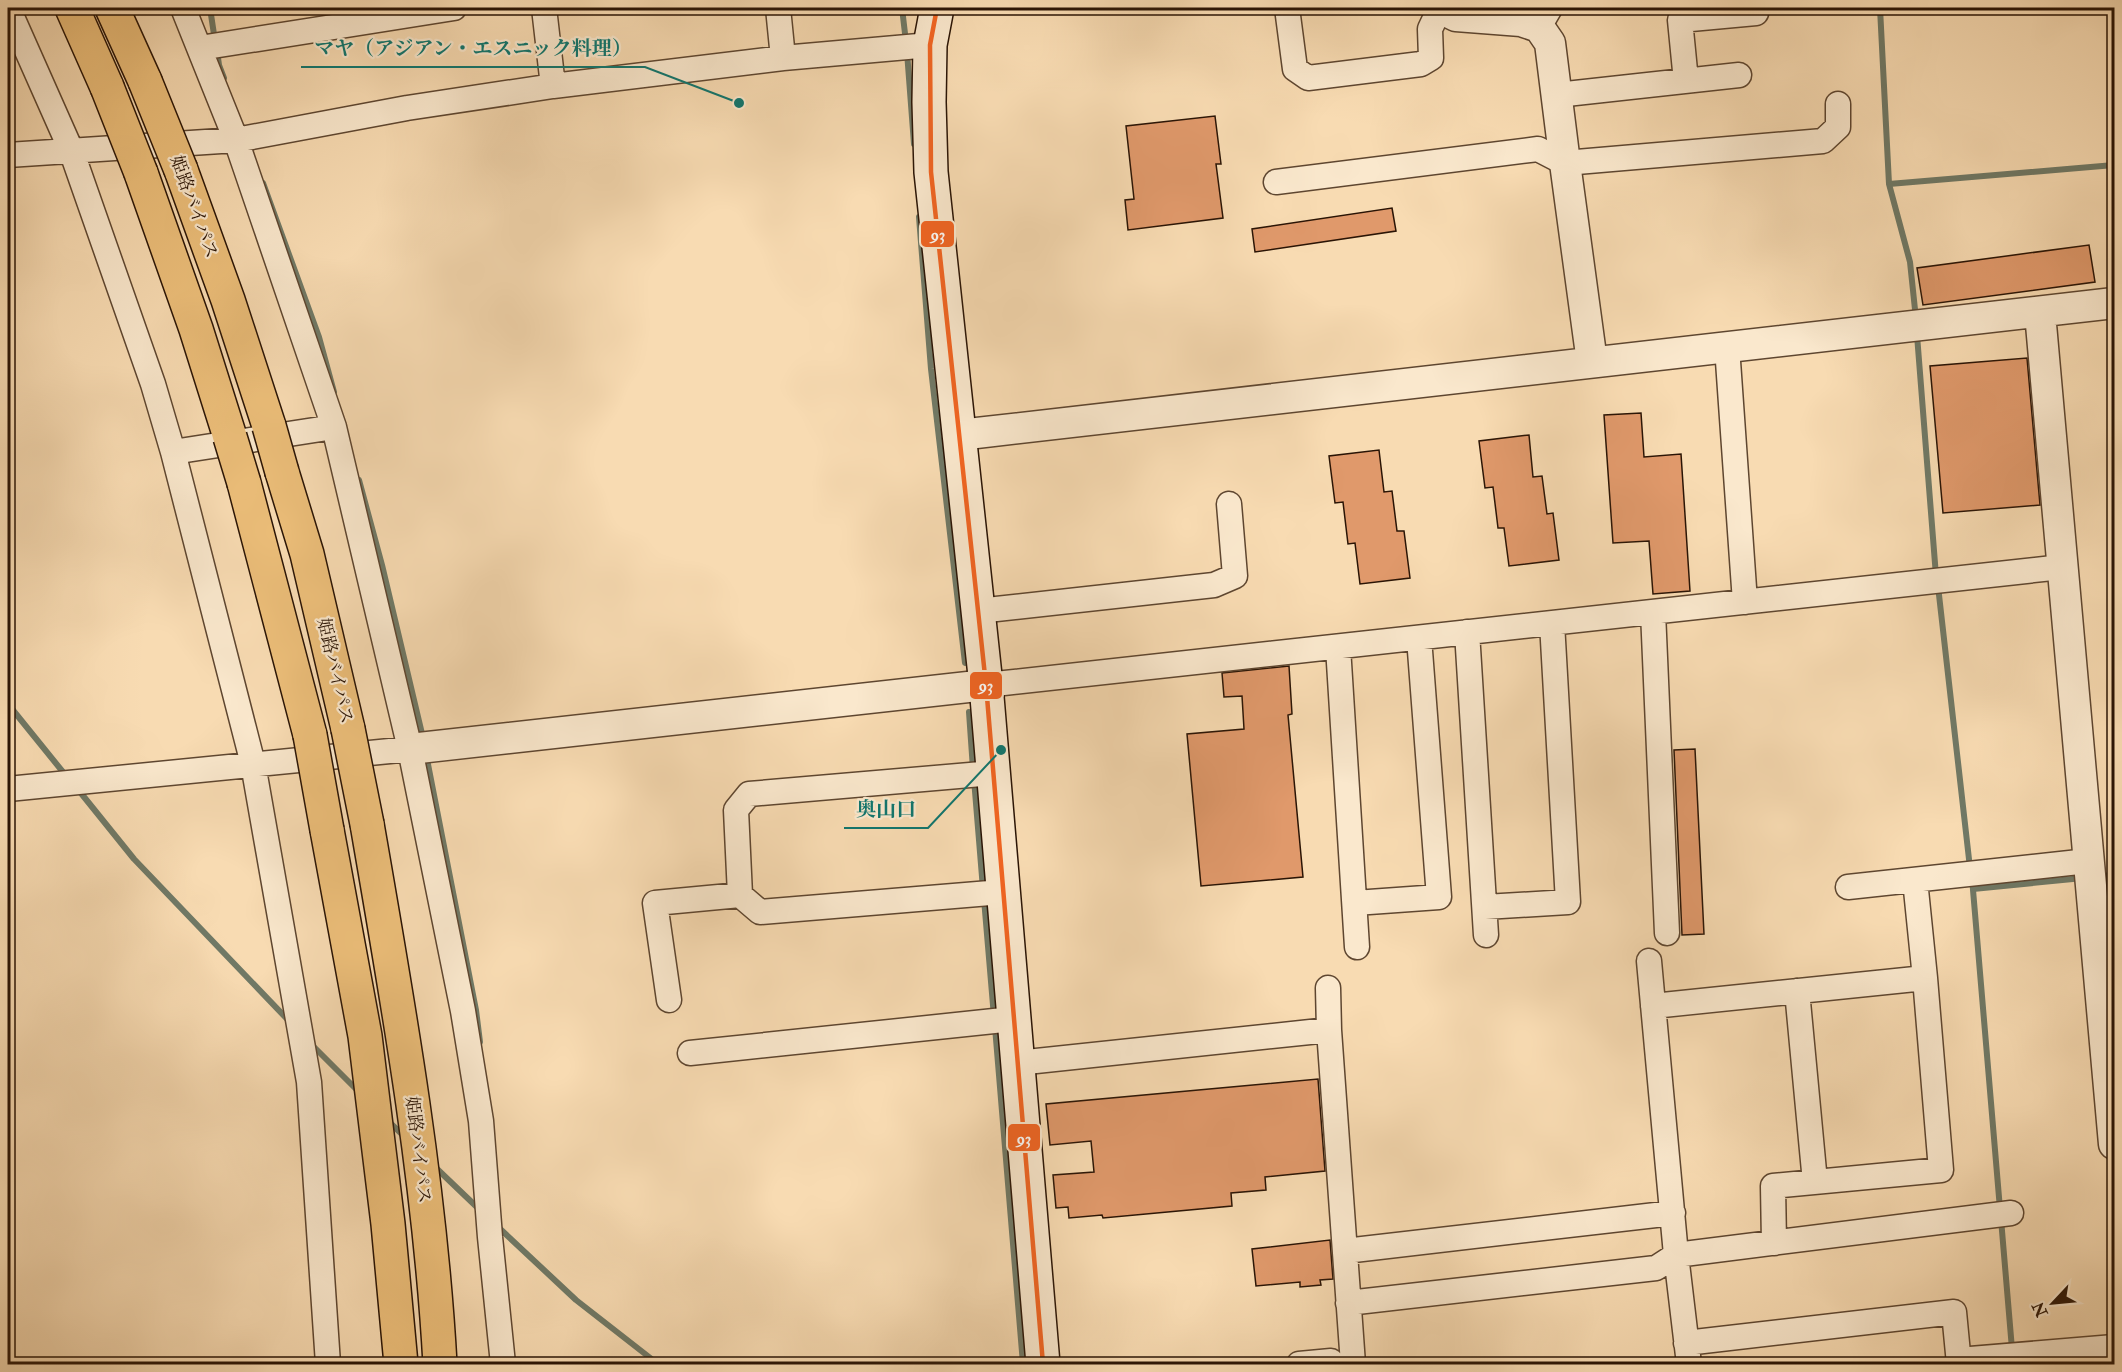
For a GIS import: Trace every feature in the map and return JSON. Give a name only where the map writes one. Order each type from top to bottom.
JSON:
[{"type":"highway","name":"姫路バイパス","points":[[70,8],[107,87],[141,173],[196,329],[244,483],[310,735],[365,1036],[388,1224],[401,1365]]},
{"type":"highway","name":"姫路バイパス","points":[[111,8],[145,81],[181,170],[228,300],[307,554],[348,729],[403,1031],[427,1218],[440,1365]]},
{"type":"main road","points":[[937,8],[930,45],[931,172],[986,685],[979,774],[987,893],[998,1020],[1017,1063],[1043,1365]]},
{"type":"street","points":[[8,8],[71,150],[153,384],[173,452],[253,764],[309,1082],[328,1365]]},
{"type":"street","points":[[183,8],[236,140],[334,426],[410,749],[463,1011],[481,1121],[503,1365]]},
{"type":"street","points":[[200,48],[454,8]]},
{"type":"street","points":[[544,8],[553,86]]},
{"type":"street","points":[[778,8],[783,58]]},
{"type":"street","points":[[1287,8],[1295,69],[1308,78],[1421,64],[1431,58],[1430,29],[1440,8],[1456,16],[1521,21],[1545,17],[1551,43],[1564,163],[1592,362]]},
{"type":"street","points":[[1686,81],[1680,20],[1756,13],[1756,8]]},
{"type":"street","points":[[8,155],[236,140],[407,108],[553,86],[783,58],[898,46],[930,45]]},
{"type":"street","points":[[1557,95],[1739,75]]},
{"type":"street","points":[[1276,182],[1538,149],[1564,163],[1823,141],[1838,127],[1838,104]]},
{"type":"street","points":[[959,435],[2115,303]]},
{"type":"street","points":[[2040,313],[2062,567],[2101,860],[2115,1144]]},
{"type":"street","points":[[1727,347],[1745,602]]},
{"type":"street","points":[[173,452],[334,426]]},
{"type":"street","points":[[978,611],[1214,585],[1235,576],[1229,504]]},
{"type":"street","points":[[8,789],[410,749],[2062,567]]},
{"type":"street","points":[[1653,612],[1667,933]]},
{"type":"street","points":[[1485,907],[1568,902],[1552,623]]},
{"type":"street","points":[[1467,632],[1486,935]]},
{"type":"street","points":[[1355,903],[1438,897],[1419,638]]},
{"type":"street","points":[[1338,647],[1357,946]]},
{"type":"street","points":[[740,896],[736,810],[749,794],[979,774]]},
{"type":"street","points":[[1848,887],[2101,860]]},
{"type":"street","points":[[1774,1243],[1773,1186],[1941,1170],[1915,880]]},
{"type":"street","points":[[669,1000],[655,903],[740,896],[760,912],[987,893]]},
{"type":"street","points":[[1649,961],[1676,1255],[1688,1354],[1953,1312],[1959,1362],[2115,1347]]},
{"type":"street","points":[[1653,1006],[1925,978]]},
{"type":"street","points":[[1299,1365],[1342,1363],[1348,1303],[1328,988]]},
{"type":"street","points":[[1797,991],[1815,1182]]},
{"type":"street","points":[[690,1053],[998,1020]]},
{"type":"street","points":[[1017,1063],[1329,1030]]},
{"type":"street","points":[[1345,1251],[1673,1213]]},
{"type":"street","points":[[1348,1303],[1656,1268],[1676,1255],[2011,1213]]},
{"type":"building","points":[[1215,116],[1221,164],[1216,164],[1223,218],[1128,230],[1125,200],[1134,199],[1126,126]]},
{"type":"building","points":[[1392,208],[1396,231],[1255,252],[1252,229]]},
{"type":"building","points":[[2089,245],[2095,282],[1923,305],[1917,268]]},
{"type":"building","points":[[2027,358],[2040,505],[1943,513],[1930,366]]},
{"type":"building","points":[[1641,413],[1644,457],[1681,454],[1690,591],[1653,594],[1649,541],[1613,543],[1604,415]]},
{"type":"building","points":[[1529,435],[1533,477],[1542,476],[1547,514],[1553,513],[1559,560],[1509,566],[1504,528],[1498,528],[1493,487],[1485,488],[1479,441]]},
{"type":"building","points":[[1379,450],[1384,492],[1392,491],[1397,531],[1404,531],[1410,578],[1360,584],[1355,543],[1348,544],[1343,502],[1335,503],[1329,456]]},
{"type":"building","points":[[1289,666],[1292,714],[1288,715],[1303,877],[1201,886],[1187,734],[1244,729],[1242,696],[1224,697],[1222,673]]},
{"type":"building","points":[[1695,749],[1704,934],[1682,935],[1674,750]]},
{"type":"building","points":[[1318,1079],[1325,1171],[1265,1177],[1266,1190],[1231,1193],[1232,1206],[1103,1218],[1102,1215],[1069,1218],[1068,1207],[1056,1208],[1053,1175],[1094,1172],[1091,1141],[1050,1145],[1046,1104]]},
{"type":"building","points":[[1330,1240],[1333,1279],[1320,1280],[1321,1285],[1300,1287],[1300,1282],[1256,1286],[1252,1249]]},
{"type":"waterway","points":[[210,8],[215,41]]},
{"type":"waterway","points":[[902,8],[906,42]]},
{"type":"waterway","points":[[1880,8],[1889,184],[1910,262],[1916,319]]},
{"type":"waterway","points":[[217,51],[224,78]]},
{"type":"waterway","points":[[907,52],[914,144]]},
{"type":"waterway","points":[[1889,184],[2114,165]]},
{"type":"waterway","points":[[263,183],[319,337],[334,392]]},
{"type":"waterway","points":[[919,217],[931,369],[965,663]]},
{"type":"waterway","points":[[1917,335],[1936,576]]},
{"type":"waterway","points":[[359,480],[382,565],[423,738]]},
{"type":"waterway","points":[[1938,586],[1970,868]]},
{"type":"waterway","points":[[8,704],[67,777]]},
{"type":"waterway","points":[[969,712],[973,769]]},
{"type":"waterway","points":[[426,754],[476,1010],[480,1042]]},
{"type":"waterway","points":[[974,779],[983,889]]},
{"type":"waterway","points":[[76,787],[134,859],[289,1021]]},
{"type":"waterway","points":[[2099,876],[2114,875]]},
{"type":"waterway","points":[[1972,878],[2000,1209]]},
{"type":"waterway","points":[[1973,889],[2083,878]]},
{"type":"waterway","points":[[984,899],[994,1017]]},
{"type":"waterway","points":[[995,1027],[1023,1364]]},
{"type":"waterway","points":[[311,1044],[361,1094]]},
{"type":"waterway","points":[[387,1120],[406,1138]]},
{"type":"waterway","points":[[434,1166],[481,1211]]},
{"type":"waterway","points":[[2001,1219],[2012,1349]]},
{"type":"waterway","points":[[497,1226],[576,1300],[658,1364]]},
{"type":"transit line","name":"93","points":[[937,8],[930,45],[931,172],[986,685],[1043,1364]]},
{"type":"place","name":"マヤ（アジアン・エスニック料理）","points":[[739,103]]},
{"type":"place","name":"奥山口","points":[[1001,750]]}]
